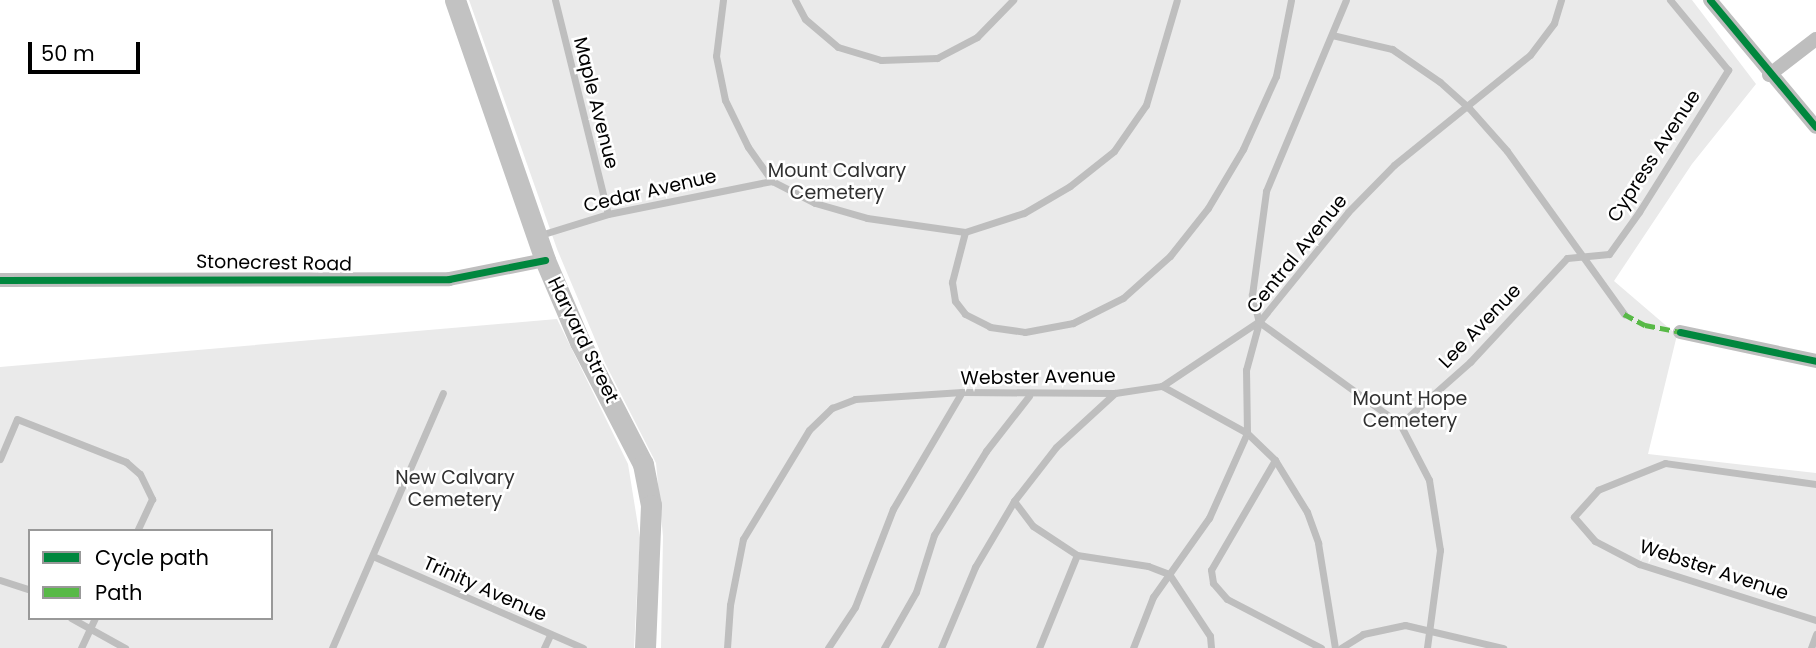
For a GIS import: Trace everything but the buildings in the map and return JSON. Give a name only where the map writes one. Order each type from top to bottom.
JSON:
[{"type":"main road","name":"Harvard Street","points":[[455,0],[545,260],[580,342],[643,464],[651,505],[645,648]]},
{"type":"street","points":[[1710,0],[1769,75],[1816,127]]},
{"type":"street","points":[[1769,75],[1816,40]]},
{"type":"street","name":"Stonecrest Road","points":[[0,280],[466,278],[545,260]]},
{"type":"street","points":[[1680,332],[1816,361]]},
{"type":"lane","name":"Maple Avenue","points":[[555,0],[608,214]]},
{"type":"lane","points":[[723,0],[717,16],[716,56],[724,100],[748,147],[772,181],[815,203],[867,218],[965,232],[1024,213],[1070,186],[1114,151],[1146,105],[1177,0]]},
{"type":"lane","points":[[795,0],[805,19],[838,47],[881,60],[937,58],[977,37],[1013,0]]},
{"type":"lane","points":[[965,232],[952,282],[955,301],[965,314],[990,327],[1026,332],[1073,323],[1123,299],[1178,247],[1208,208],[1243,149],[1276,76],[1291,0]]},
{"type":"lane","points":[[1346,0],[1266,191],[1252,295],[1259,322],[1400,424],[1429,480],[1440,550],[1427,648]]},
{"type":"lane","name":"Central Avenue","points":[[1133,648],[1153,597],[1209,517],[1247,433],[1246,370],[1259,322],[1348,212],[1394,165],[1469,108],[1530,55],[1554,23],[1560,0]]},
{"type":"lane","name":"Cypress Avenue","points":[[1584,255],[1609,254],[1728,70],[1670,0]]},
{"type":"lane","points":[[1332,35],[1392,49],[1440,82],[1469,108],[1584,255],[1624,314]]},
{"type":"lane","name":"Cedar Avenue","points":[[537,236],[608,214],[772,181]]},
{"type":"lane","name":"Lee Avenue","points":[[1400,424],[1470,362],[1567,258],[1584,255]]},
{"type":"lane","name":"Webster Avenue","points":[[727,648],[730,605],[743,539],[809,430],[832,408],[855,400],[962,393],[1029,396],[1115,393],[1162,386],[1259,322]]},
{"type":"lane","points":[[1162,386],[1247,433],[1275,460],[1307,512],[1318,543],[1335,648]]},
{"type":"lane","points":[[332,648],[375,557],[443,393]]},
{"type":"lane","points":[[828,648],[855,607],[893,509],[962,393]]},
{"type":"lane","points":[[941,648],[975,567],[1014,501],[1056,447],[1115,393]]},
{"type":"lane","points":[[884,648],[916,592],[934,534],[986,451],[1029,396]]},
{"type":"lane","points":[[0,459],[17,419],[126,462],[140,474],[152,499],[138,529]]},
{"type":"lane","points":[[1275,460],[1211,570],[1213,583],[1227,599],[1321,648]]},
{"type":"lane","name":"Webster Avenue","points":[[1816,484],[1665,463],[1598,490],[1574,517],[1595,541],[1639,564],[1816,620]]},
{"type":"lane","points":[[1014,501],[1033,526],[1077,555],[1148,566],[1168,574],[1210,636],[1211,648]]},
{"type":"lane","points":[[1039,648],[1077,555]]},
{"type":"lane","name":"Trinity Avenue","points":[[375,557],[583,648]]},
{"type":"lane","points":[[0,580],[28,589]]},
{"type":"lane","points":[[74,620],[125,648]]},
{"type":"lane","points":[[81,648],[94,620]]},
{"type":"lane","points":[[1342,648],[1363,634],[1405,625],[1503,648]]},
{"type":"lane","points":[[1811,648],[1816,634]]},
{"type":"lane","points":[[544,648],[550,635]]},
{"type":"green space","name":"Mount Hope Cemetery","points":[[469,0],[1692,0],[1756,84],[1692,164],[1614,281],[1677,335],[1648,454],[1816,473],[1816,648],[661,648],[663,536],[656,463],[605,363],[557,249]]},
{"type":"green space","name":"New Calvary Cemetery","points":[[557,319],[628,464],[640,538],[634,648],[0,648],[0,367]]},
{"type":"marked path","points":[[1624,314],[1645,325],[1680,332]]},
{"type":"cycle path","points":[[1710,0],[1816,127]]},
{"type":"cycle path","points":[[0,280],[449,279],[545,260]]},
{"type":"cycle path","points":[[1680,332],[1816,361]]},
{"type":"park label","name":"Mount Calvary Cemetery","points":[[837,182]]}]
